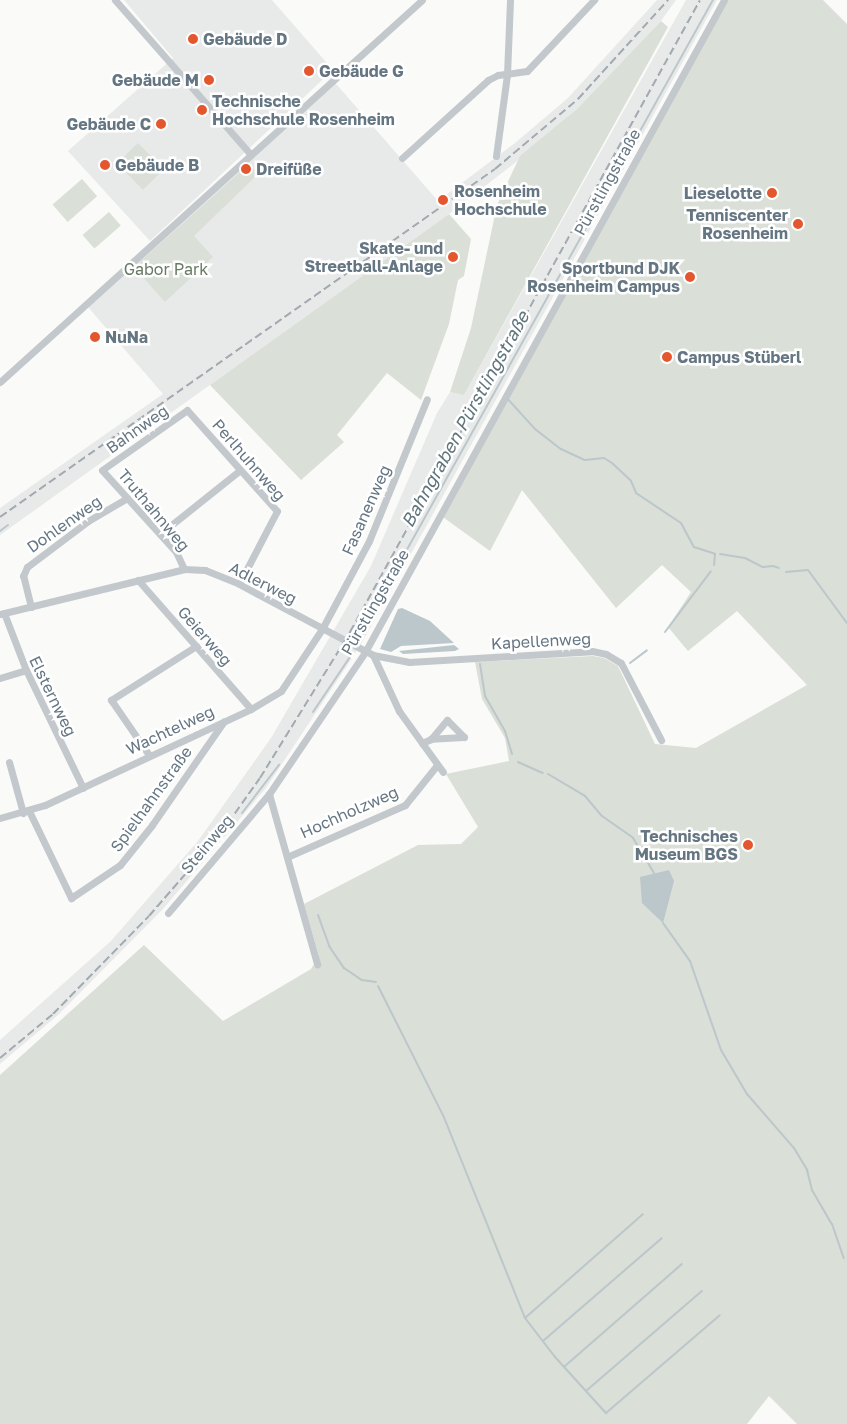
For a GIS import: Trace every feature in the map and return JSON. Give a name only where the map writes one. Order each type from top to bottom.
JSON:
[{"type":"street","points":[[116,0],[251,155]]},
{"type":"street","points":[[0,382],[422,0]]},
{"type":"street","points":[[496,156],[507,75],[510,0]]},
{"type":"street","points":[[402,158],[488,80],[498,75],[527,71],[594,0]]},
{"type":"street","name":"Pürstlingstraße","points":[[269,794],[365,652],[724,0]]},
{"type":"street","name":"Fasanenweg","points":[[322,629],[369,540],[427,399]]},
{"type":"street","name":"Bahnweg","points":[[102,470],[187,410]]},
{"type":"street","name":"Perlhuhnweg","points":[[187,410],[239,471],[278,511],[239,584]]},
{"type":"street","name":"Truthahnweg","points":[[102,470],[176,552],[184,569]]},
{"type":"street","points":[[160,534],[239,471]]},
{"type":"street","name":"Dohlenweg","points":[[30,607],[24,576],[27,567],[88,521],[127,498]]},
{"type":"street","name":"Adlerweg","points":[[2,614],[184,569],[205,570],[239,584],[365,652],[374,655]]},
{"type":"street","name":"Geierweg","points":[[138,580],[251,710]]},
{"type":"street","name":"Elsternweg","points":[[2,614],[26,670],[83,788]]},
{"type":"street","name":"Wachtelweg","points":[[0,818],[26,812],[83,788],[149,754],[224,720],[251,710],[281,691],[291,680],[322,629]]},
{"type":"street","points":[[149,754],[111,700],[196,646]]},
{"type":"street","name":"Kapellenweg","points":[[374,655],[409,662],[592,651],[606,654],[621,663],[660,740]]},
{"type":"street","points":[[374,655],[399,711],[443,772]]},
{"type":"street","points":[[0,678],[26,670]]},
{"type":"street","name":"Spielhahnstraße","points":[[26,812],[71,898],[120,865],[152,825],[224,720]]},
{"type":"street","points":[[422,743],[431,739]]},
{"type":"street","points":[[9,762],[26,812]]},
{"type":"street","name":"Hochholzweg","points":[[287,857],[310,844],[405,805],[438,765]]},
{"type":"street","points":[[269,794],[317,964]]},
{"type":"street","name":"Steinweg","points":[[168,913],[269,794]]},
{"type":"shaded area","name":"Technische Hochschule Rosenheim","points":[[124,0],[272,0],[333,70],[150,241],[68,151],[173,58]]},
{"type":"shaded area","points":[[657,0],[676,0],[661,21],[577,109],[516,162],[449,214],[0,535],[0,508],[163,394],[88,307],[331,78],[438,201],[515,143],[568,98]]},
{"type":"shaded area","points":[[686,0],[717,0],[360,646],[266,788],[163,909],[58,1015],[0,1064],[0,1040],[111,941],[198,841],[271,738],[371,566],[437,413],[450,392],[464,395]]},
{"type":"shaded area","points":[[402,608],[430,621],[454,643],[401,646],[391,652],[380,649],[398,609]]},
{"type":"shaded area","points":[[454,645],[459,649],[455,651],[403,654],[399,651]]},
{"type":"shaded area","points":[[669,870],[674,881],[663,923],[642,903],[640,877]]},
{"type":"green space","points":[[724,0],[823,0],[847,24],[847,1424],[797,1424],[769,1396],[747,1424],[0,1424],[0,1075],[144,945],[223,1021],[311,969],[319,956],[304,904],[418,845],[461,844],[478,827],[446,774],[509,761],[505,738],[482,699],[475,662],[593,656],[604,658],[618,666],[655,744],[696,748],[807,685],[737,611],[688,651],[668,627],[691,592],[662,565],[616,608],[522,490],[490,551],[440,515]]},
{"type":"green space","points":[[661,21],[668,27],[464,395],[450,392],[471,328],[497,205],[520,156],[577,109]]},
{"type":"green space","points":[[138,143],[164,170],[143,190],[117,163]]},
{"type":"green space","name":"Gabor Park","points":[[249,164],[258,174],[194,236],[213,257],[165,302],[134,267]]},
{"type":"green space","points":[[82,179],[97,196],[68,222],[53,205]]},
{"type":"green space","points":[[109,212],[121,226],[94,249],[83,235]]},
{"type":"green space","points":[[449,214],[471,239],[464,276],[458,280],[449,324],[421,400],[387,373],[337,435],[344,442],[301,480],[210,385]]},
{"type":"waterway","name":"Bahngraben Pürstlingstraße","points":[[359,642],[390,580],[713,0]]},
{"type":"waterway","points":[[506,397],[535,429],[561,449],[585,460],[604,458],[612,463],[631,481],[636,493],[681,523],[694,547],[715,554],[714,565]]},
{"type":"waterway","points":[[0,531],[8,525]]},
{"type":"waterway","points":[[720,554],[745,558],[763,567],[773,566],[779,568]]},
{"type":"waterway","points":[[786,572],[808,570],[847,623]]},
{"type":"waterway","points":[[665,632],[711,571]]},
{"type":"waterway","points":[[630,663],[647,650]]},
{"type":"waterway","name":"Bahngraben Pürstlingstraße","points":[[313,712],[352,654]]},
{"type":"waterway","points":[[480,664],[485,696],[505,731],[512,754]]},
{"type":"waterway","points":[[518,762],[543,773]]},
{"type":"waterway","points":[[242,813],[279,765]]},
{"type":"waterway","points":[[548,774],[585,796],[602,816],[633,838],[654,873]]},
{"type":"waterway","points":[[318,915],[329,946],[344,968],[362,980],[376,982]]},
{"type":"waterway","points":[[663,923],[690,961],[721,1050],[747,1094],[794,1148],[807,1170],[812,1190],[832,1224],[844,1258]]},
{"type":"waterway","points":[[378,986],[443,1115],[525,1318],[555,1357],[606,1413],[720,1315]]},
{"type":"waterway","points":[[525,1318],[643,1214]]},
{"type":"waterway","points":[[543,1341],[662,1238]]},
{"type":"waterway","points":[[565,1366],[682,1264]]},
{"type":"waterway","points":[[586,1391],[702,1291]]},
{"type":"railway","points":[[0,517],[495,169],[578,99],[668,0]]},
{"type":"railway","points":[[0,1058],[53,1014],[149,916],[221,833],[260,778],[350,632],[700,0]]},
{"type":"place","name":"Gebäude D","points":[[193,39]]},
{"type":"place","name":"Gebäude G","points":[[309,71]]},
{"type":"place","name":"Gebäude M","points":[[209,80]]},
{"type":"place","name":"Technische Hochschule Rosenheim","points":[[202,110]]},
{"type":"place","name":"Gebäude C","points":[[161,124]]},
{"type":"place","name":"Gebäude B","points":[[105,165]]},
{"type":"place","name":"Dreifüße","points":[[246,169]]},
{"type":"place","name":"Lieselotte","points":[[772,193]]},
{"type":"place","name":"Rosenheim Hochschule","points":[[443,200]]},
{"type":"place","name":"Tenniscenter Rosenheim","points":[[798,224]]},
{"type":"place","name":"Skate- und Streetball-Anlage","points":[[453,257]]},
{"type":"place","name":"Sportbund DJK Rosenheim Campus","points":[[690,277]]},
{"type":"place","name":"NuNa","points":[[95,337]]},
{"type":"place","name":"Campus Stüberl","points":[[667,357]]},
{"type":"place","name":"Technisches Museum BGS","points":[[748,845]]}]
